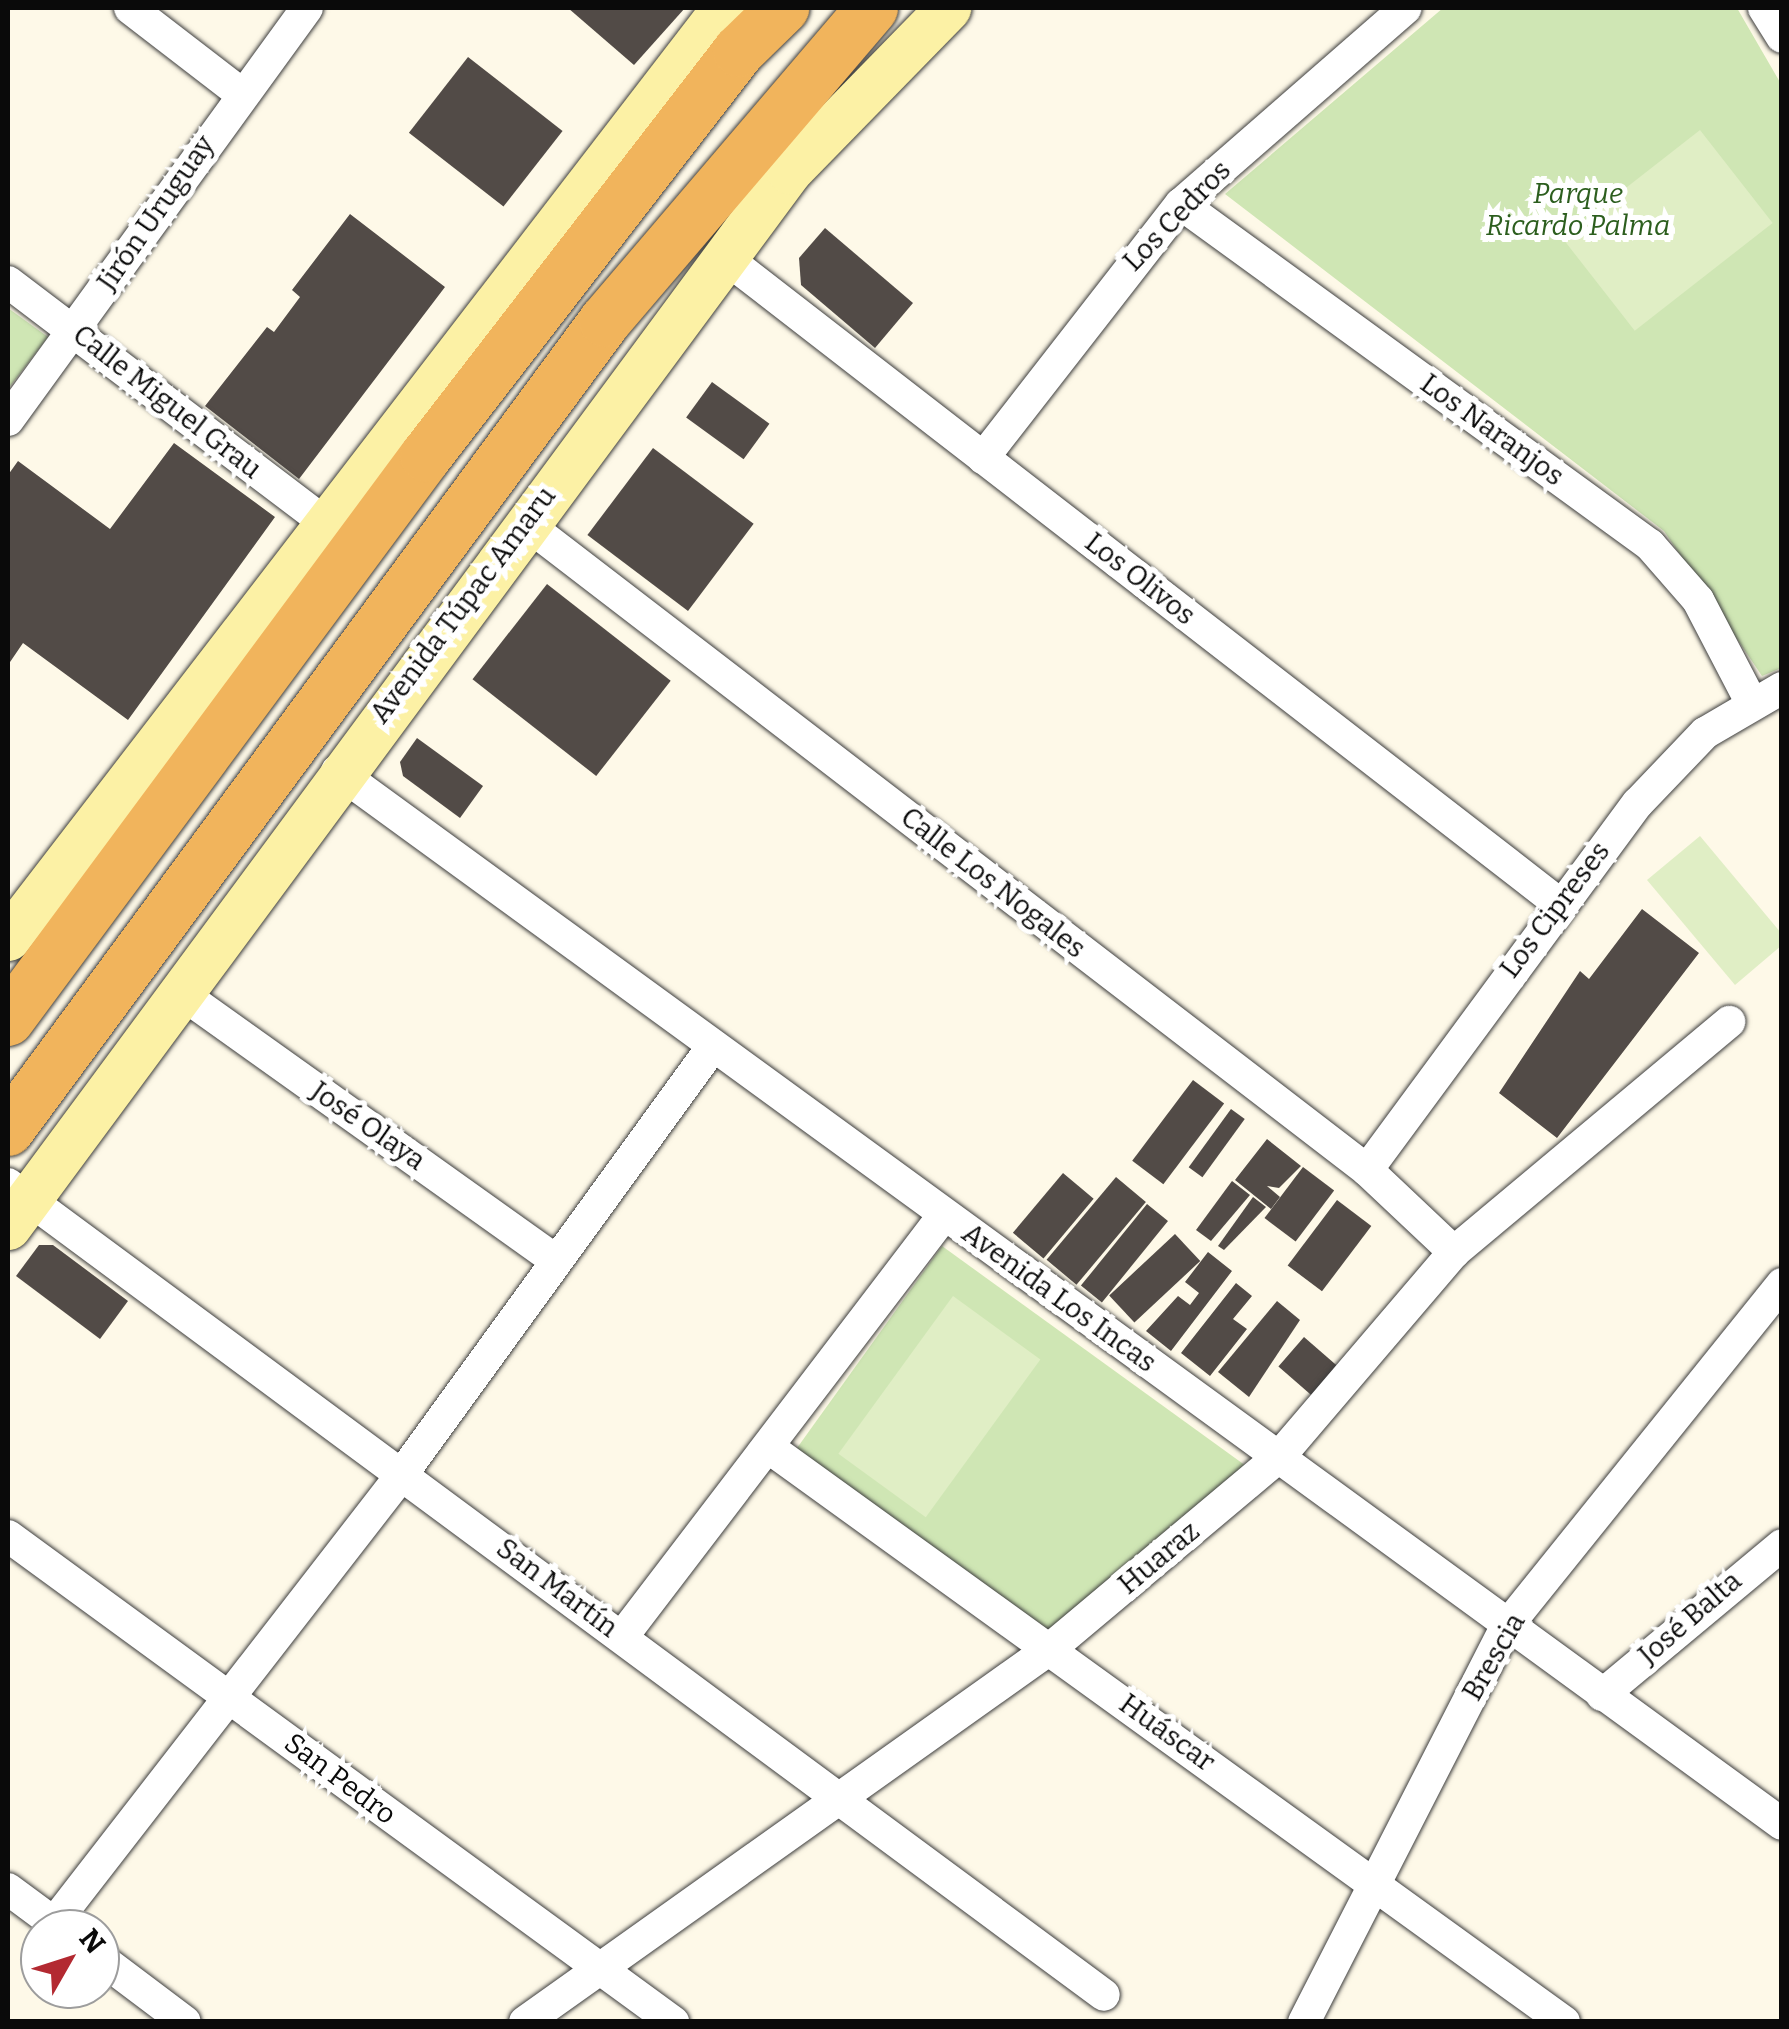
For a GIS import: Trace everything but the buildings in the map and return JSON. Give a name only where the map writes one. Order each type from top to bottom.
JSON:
[{"type":"highway","points":[[8,1020],[426,456],[739,51],[783,8]]},
{"type":"highway","name":"Avenida Túpac Amaru","points":[[8,1130],[605,321],[872,8]]},
{"type":"main road","points":[[8,938],[724,8]]},
{"type":"main road","name":"Avenida Túpac Amaru","points":[[14,1204],[181,993],[337,772],[788,171],[948,8]]},
{"type":"street","points":[[130,8],[239,92]]},
{"type":"street","name":"Jirón Uruguay","points":[[8,420],[75,331],[239,92],[307,8]]},
{"type":"street","name":"Los Cedros","points":[[983,458],[1181,204],[1406,8]]},
{"type":"street","points":[[1764,8],[1782,37]]},
{"type":"street","name":"Los Naranjos","points":[[1181,204],[1650,546],[1698,600],[1751,702]]},
{"type":"street","name":"Los Olivos","points":[[723,256],[1557,902]]},
{"type":"street","name":"Calle Miguel Grau","points":[[8,282],[324,524]]},
{"type":"street","name":"Calle Los Nogales","points":[[525,523],[1367,1170],[1454,1252]]},
{"type":"street","name":"Los Cipreses","points":[[1367,1170],[1557,902],[1704,733],[1751,702],[1782,688]]},
{"type":"street","name":"Avenida Los Incas","points":[[337,772],[1782,1824]]},
{"type":"street","name":"José Olaya","points":[[181,993],[556,1260]]},
{"type":"street","name":"Huaraz","points":[[526,2022],[594,1968],[1051,1648],[1280,1458],[1454,1252],[1729,1022]]},
{"type":"street","points":[[71,1909],[228,1695],[403,1473],[713,1046]]},
{"type":"street","name":"San Martín","points":[[14,1204],[403,1473],[1104,1995]]},
{"type":"street","points":[[622,1637],[944,1215]]},
{"type":"street","name":"Brescia","points":[[1304,2022],[1507,1626],[1782,1284]]},
{"type":"street","name":"Huáscar","points":[[768,1447],[1564,2022]]},
{"type":"street","name":"San Pedro","points":[[8,1536],[594,1968],[674,2022]]},
{"type":"street","name":"José Balta","points":[[1602,1695],[1782,1545]]},
{"type":"street","points":[[8,1889],[35,1909]]},
{"type":"street","points":[[120,1973],[185,2022]]},
{"type":"green space","name":"Parque Ricardo Palma","points":[[1443,8],[1737,8],[1781,84],[1781,668],[1762,676],[1664,531],[1225,194]]},
{"type":"green space","points":[[1700,130],[1773,223],[1635,331],[1562,238]]},
{"type":"green space","points":[[8,308],[48,337],[8,389]]},
{"type":"green space","points":[[1700,836],[1781,933],[1781,946],[1735,985],[1647,880]]},
{"type":"green space","points":[[942,1246],[1253,1471],[1057,1639],[792,1455]]},
{"type":"green space","points":[[953,1296],[1040,1359],[926,1517],[838,1454]]}]
